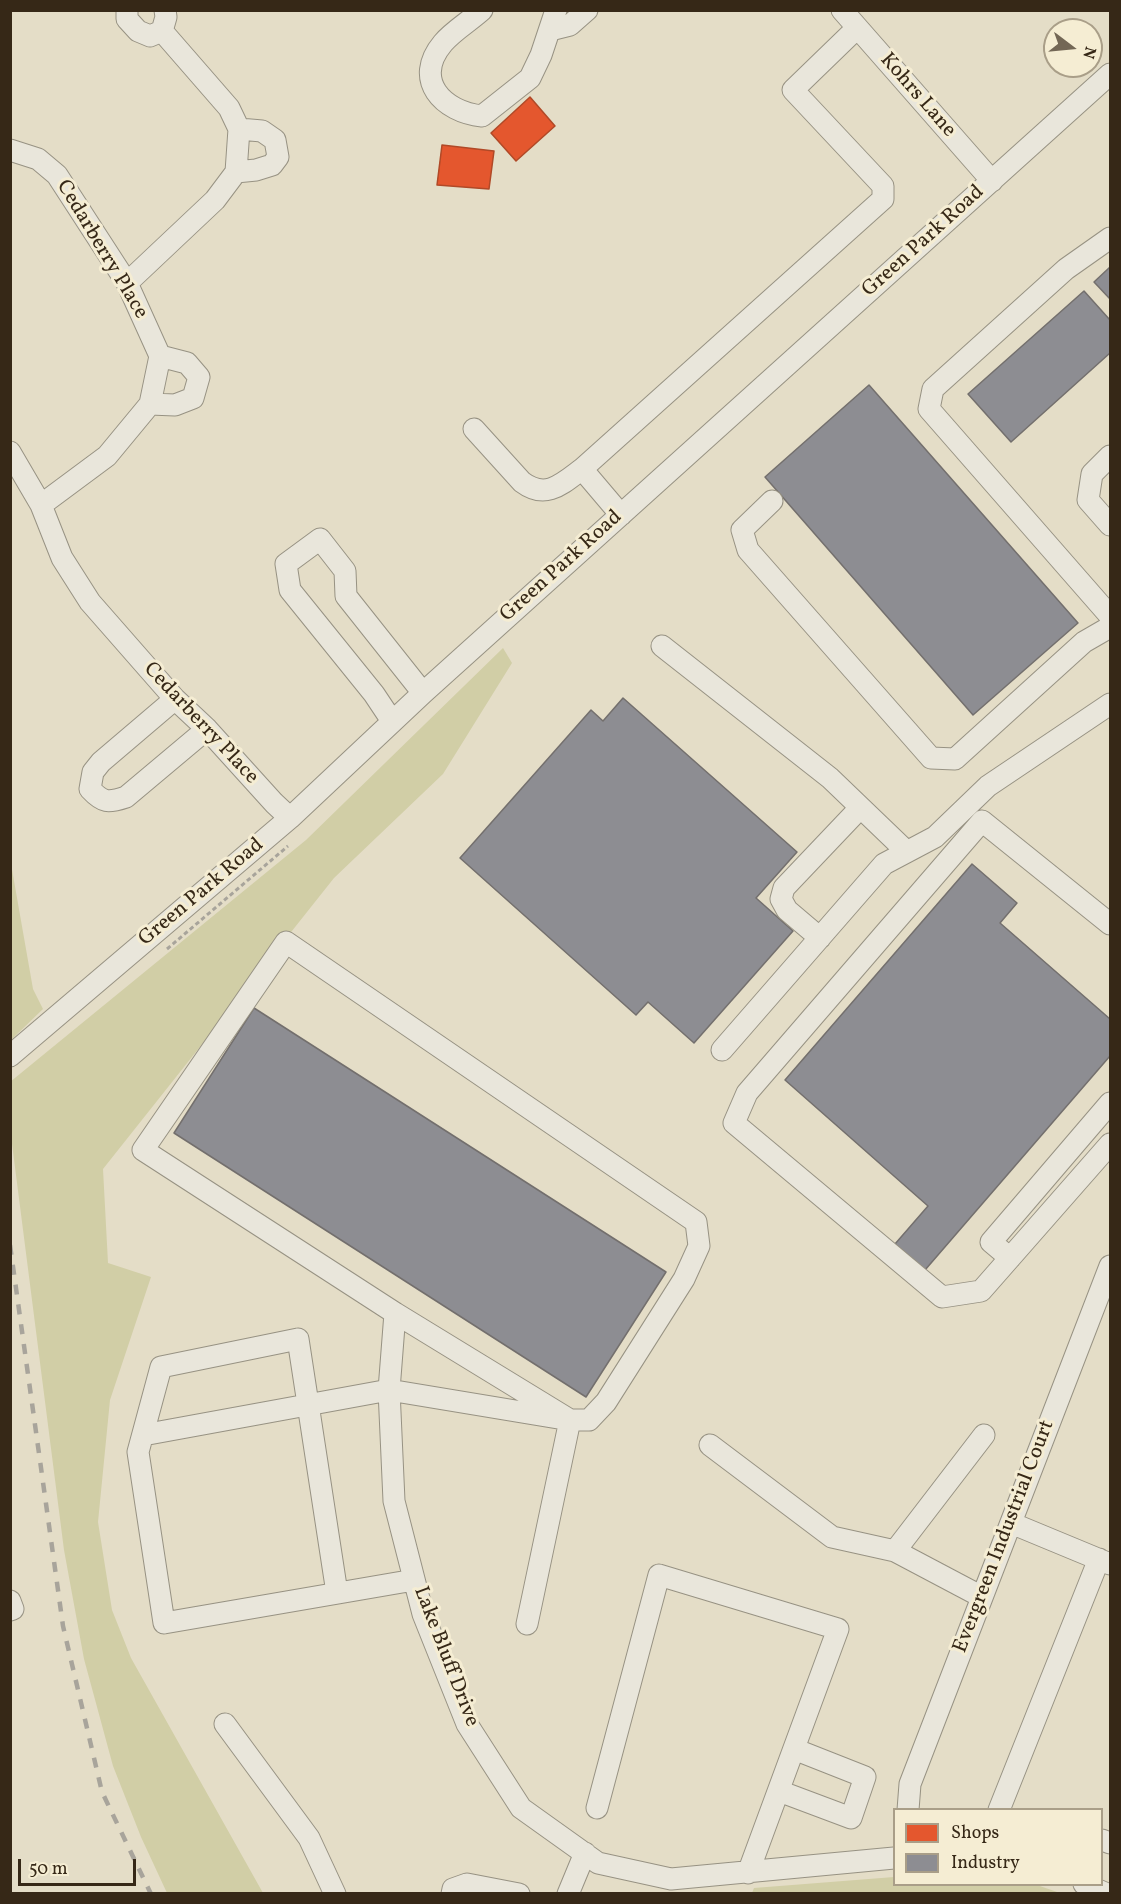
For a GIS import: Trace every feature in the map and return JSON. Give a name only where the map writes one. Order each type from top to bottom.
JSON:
[{"type":"street","points":[[127,10],[127,19],[138,31],[150,36],[163,21],[228,108],[239,129],[236,172],[215,200],[127,283]]},
{"type":"street","points":[[482,10],[443,43],[432,62],[429,81],[438,96],[453,107],[469,114],[482,116],[530,78],[553,20],[570,25],[587,10]]},
{"type":"street","name":"Kohrs Lane","points":[[842,10],[992,181]]},
{"type":"street","points":[[474,429],[530,489],[542,491],[559,486],[582,469],[883,199],[884,186],[793,90],[857,28]]},
{"type":"street","name":"Green Park Road","points":[[10,1056],[290,818],[392,721],[1110,74]]},
{"type":"street","points":[[236,172],[272,165],[278,157],[275,140],[262,131],[239,129]]},
{"type":"street","name":"Cedarberry Place","points":[[10,150],[38,159],[57,175],[127,283],[160,356]]},
{"type":"street","points":[[1110,238],[1066,269],[933,389],[929,409],[1110,616]]},
{"type":"street","points":[[41,505],[107,456],[150,404],[160,356],[187,363],[199,377],[193,398],[175,405],[150,404]]},
{"type":"street","name":"Cedarberry Place","points":[[10,452],[41,505],[62,558],[90,602],[175,699],[207,729],[290,818]]},
{"type":"street","points":[[1110,456],[1092,474],[1088,500],[1110,525]]},
{"type":"street","points":[[582,469],[621,514]]},
{"type":"street","points":[[772,501],[742,530],[748,550],[932,758],[955,759],[1084,642],[1110,627]]},
{"type":"street","points":[[392,721],[374,694],[290,590],[286,564],[320,539],[345,571],[346,596],[423,693]]},
{"type":"street","points":[[662,646],[830,778],[906,851]]},
{"type":"street","points":[[175,699],[101,762],[93,772],[90,789],[99,799],[112,802],[126,797],[207,729]]},
{"type":"street","points":[[722,1050],[884,864],[935,837],[988,786],[1110,704]]},
{"type":"street","points":[[820,938],[787,910],[781,899],[784,888],[860,808]]},
{"type":"street","points":[[1110,924],[982,820],[747,1093],[734,1123],[942,1297],[981,1290],[1110,1144]]},
{"type":"street","points":[[143,1436],[389,1390],[570,1420],[589,1420],[606,1402],[684,1279],[699,1245],[696,1222],[286,942],[143,1150],[395,1313],[570,1420]]},
{"type":"street","points":[[1010,1258],[991,1242],[1110,1102]]},
{"type":"street","name":"Evergreen Industrial Court","points":[[908,1808],[910,1784],[1110,1266]]},
{"type":"street","name":"Lake Bluff Drive","points":[[395,1313],[389,1390],[393,1501],[423,1614],[467,1724],[521,1808],[598,1863],[707,1885],[748,1873],[893,1858]]},
{"type":"street","points":[[337,1593],[298,1339],[162,1367],[138,1452],[164,1623],[414,1580]]},
{"type":"street","points":[[527,1624],[570,1420]]},
{"type":"street","points":[[895,1551],[984,1435]]},
{"type":"street","points":[[710,1445],[832,1537],[895,1551],[982,1597]]},
{"type":"street","points":[[999,1808],[1105,1561],[1011,1523]]},
{"type":"street","points":[[597,1808],[659,1575],[838,1629],[748,1873]]},
{"type":"street","points":[[10,1601],[13,1609],[10,1610]]},
{"type":"street","points":[[225,1724],[309,1838],[335,1893]]},
{"type":"street","points":[[779,1791],[851,1818],[865,1777],[794,1749]]},
{"type":"street","points":[[568,1893],[585,1853]]},
{"type":"street","points":[[453,1893],[453,1889],[467,1884],[519,1893]]},
{"type":"street","points":[[1089,1886],[1107,1893]]},
{"type":"shaded area","points":[[503,648],[512,663],[443,774],[334,878],[103,1169],[108,1263],[151,1277],[110,1400],[98,1522],[112,1610],[131,1658],[263,1893],[167,1893],[141,1837],[113,1766],[84,1659],[64,1550],[11,1136],[10,1082],[306,840]]},
{"type":"shaded area","points":[[10,858],[33,989],[43,1009],[11,1040]]},
{"type":"shaded area","points":[[893,1877],[893,1886],[1040,1886],[1060,1893],[752,1893],[754,1888]]},
{"type":"building: Shops","points":[[530,97],[555,126],[516,161],[491,133]]},
{"type":"building: Shops","points":[[442,145],[494,151],[489,189],[437,185]]},
{"type":"building: Industry","points":[[1110,267],[1110,299],[1094,282]]},
{"type":"building: Industry","points":[[1084,291],[1110,320],[1110,353],[1011,442],[968,394]]},
{"type":"building: Industry","points":[[869,385],[1078,623],[973,715],[765,477]]},
{"type":"building: Industry","points":[[623,698],[797,852],[756,898],[793,931],[694,1043],[648,1002],[636,1015],[460,858],[591,710],[603,721]]},
{"type":"building: Industry","points":[[972,864],[1017,903],[1000,923],[1110,1019],[1110,1056],[925,1270],[895,1244],[928,1206],[785,1080]]},
{"type":"building: Industry","points":[[254,1008],[666,1272],[586,1397],[174,1133]]},
{"type":"railway","points":[[10,1245],[63,1626],[102,1792],[151,1894]]}]
